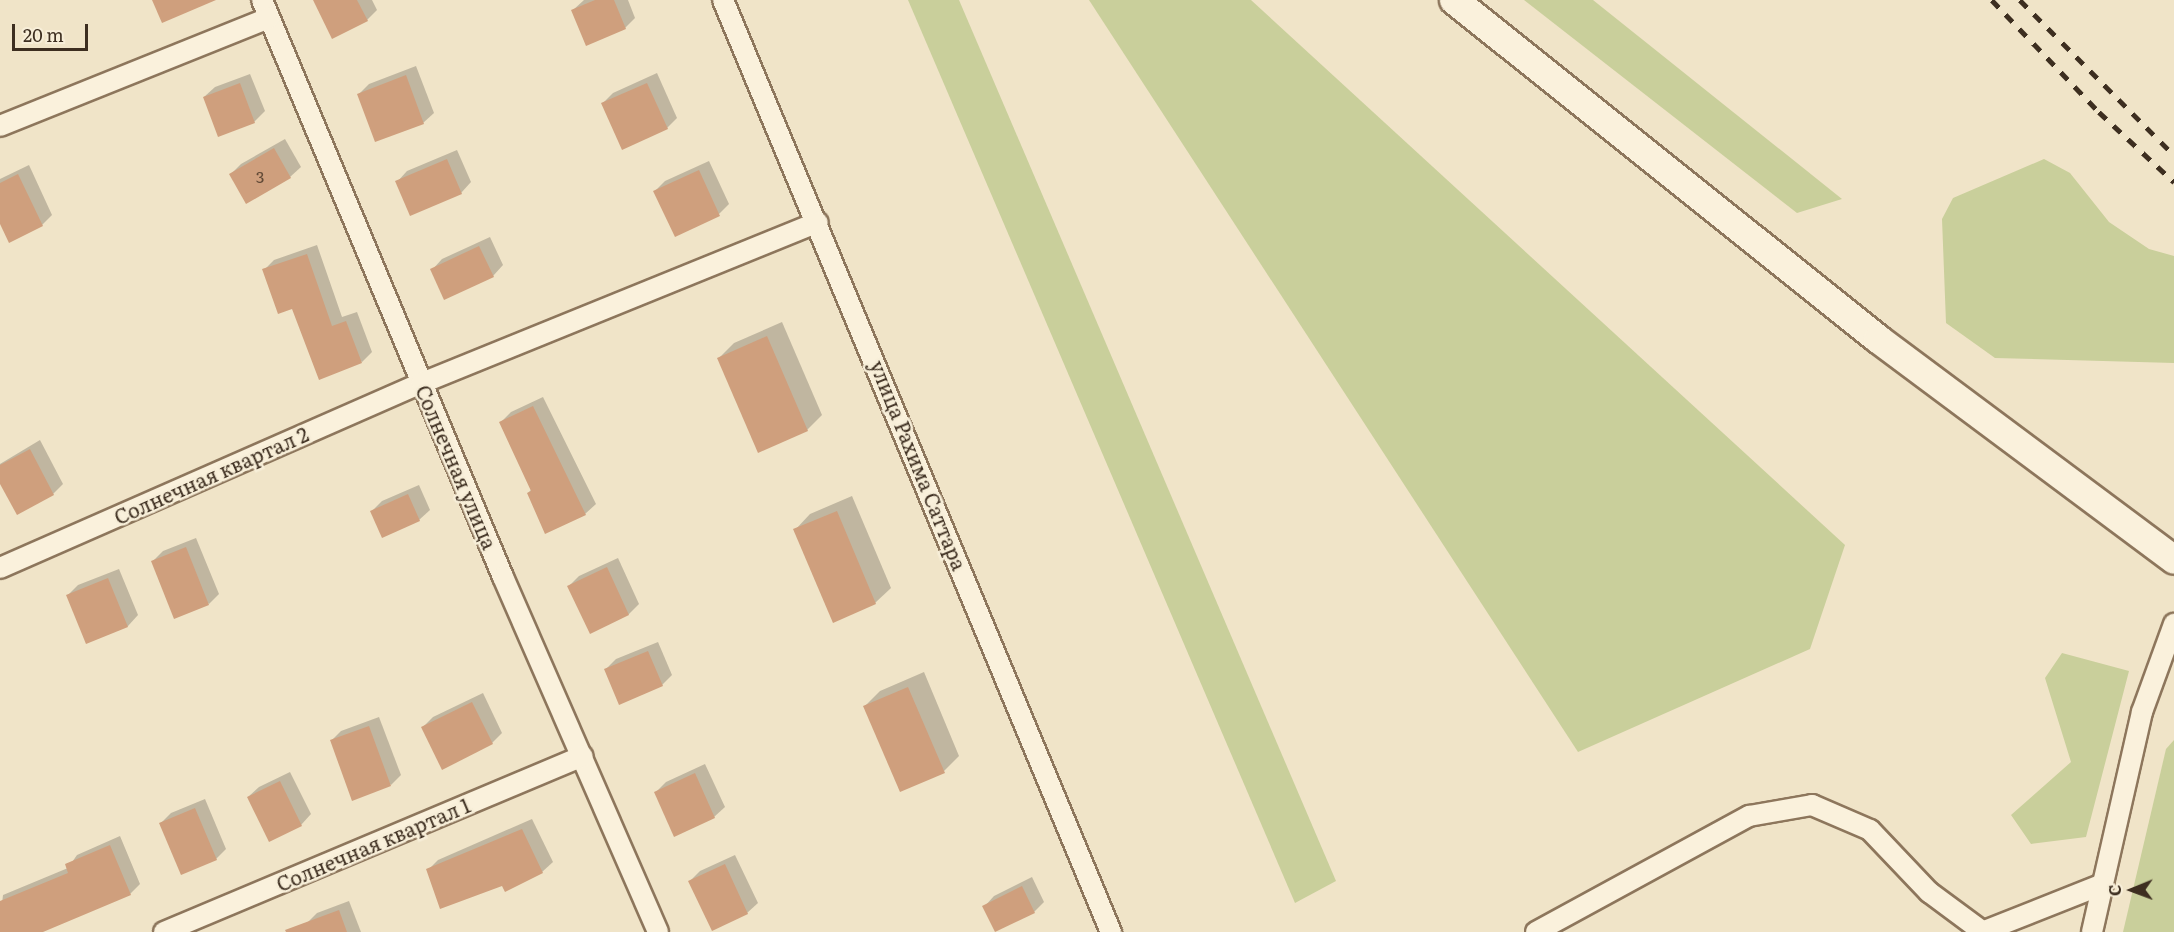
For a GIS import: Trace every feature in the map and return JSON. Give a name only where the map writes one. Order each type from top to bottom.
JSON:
[{"type":"main road","points":[[1454,0],[1878,339],[2174,560]]},
{"type":"street","name":"улица Рахима Саттара","points":[[723,0],[818,222],[1111,932]]},
{"type":"street","points":[[0,126],[266,9]]},
{"type":"street","name":"Солнечная улица","points":[[266,9],[422,383],[658,932]]},
{"type":"street","name":"Солнечная квартал 2","points":[[0,568],[422,383],[818,222]]},
{"type":"street","points":[[2092,932],[2142,712],[2174,624]]},
{"type":"street","name":"Солнечная квартал 1","points":[[164,932],[582,756]]},
{"type":"street","points":[[1536,932],[1749,816],[1812,805],[1870,830],[1929,892],[1982,932],[2103,884]]},
{"type":"green space","points":[[908,0],[959,0],[1336,881],[1295,903]]},
{"type":"green space","points":[[1089,0],[1251,0],[1845,545],[1810,649],[1578,752]]},
{"type":"green space","points":[[1524,0],[1593,0],[1842,199],[1797,213]]},
{"type":"green space","points":[[2044,159],[2070,173],[2109,222],[2149,249],[2174,256],[2174,363],[1995,358],[1946,323],[1942,219],[1953,198]]},
{"type":"green space","points":[[2062,653],[2129,671],[2086,837],[2031,844],[2011,815],[2071,762],[2045,678]]},
{"type":"green space","points":[[2174,740],[2174,932],[2123,932],[2166,749]]},
{"type":"building","points":[[152,0],[216,0],[162,23]]},
{"type":"building","points":[[313,0],[357,0],[368,21],[332,39]]},
{"type":"building","points":[[595,0],[614,0],[626,29],[586,46],[571,10]]},
{"type":"building","points":[[406,75],[424,124],[375,142],[357,94]]},
{"type":"building","points":[[240,83],[255,123],[218,137],[203,97]]},
{"type":"building","points":[[647,83],[668,129],[622,150],[601,103]]},
{"type":"building","points":[[274,148],[291,178],[246,204],[229,174]]},
{"type":"building","points":[[447,159],[462,194],[410,216],[395,181]]},
{"type":"building","points":[[699,170],[720,216],[675,237],[653,191]]},
{"type":"building","points":[[18,174],[43,226],[9,243],[0,224],[0,183]]},
{"type":"building","points":[[479,246],[494,277],[444,300],[430,269]]},
{"type":"building","points":[[307,254],[332,326],[346,321],[362,363],[319,380],[292,309],[278,314],[262,269]]},
{"type":"building","points":[[767,336],[808,431],[758,453],[717,358]]},
{"type":"building","points":[[533,406],[586,515],[545,534],[527,493],[531,491],[499,422]]},
{"type":"building","points":[[30,449],[54,495],[17,515],[0,484],[0,465]]},
{"type":"building","points":[[408,494],[420,521],[382,538],[370,511]]},
{"type":"building","points":[[837,511],[876,604],[833,623],[793,529]]},
{"type":"building","points":[[186,547],[209,605],[174,619],[151,561]]},
{"type":"building","points":[[607,567],[629,615],[590,634],[567,586]]},
{"type":"building","points":[[108,578],[128,627],[86,644],[66,595]]},
{"type":"building","points":[[648,651],[663,686],[619,705],[604,669]]},
{"type":"building","points":[[908,687],[945,773],[900,792],[863,706]]},
{"type":"building","points":[[472,702],[493,744],[442,770],[421,727]]},
{"type":"building","points":[[369,726],[391,786],[352,801],[330,740]]},
{"type":"building","points":[[695,773],[715,818],[674,837],[654,792]]},
{"type":"building","points":[[280,781],[302,826],[269,842],[247,797]]},
{"type":"building","points":[[195,808],[217,860],[181,875],[159,823]]},
{"type":"building","points":[[522,829],[543,873],[505,892],[502,886],[440,909],[426,869]]},
{"type":"building","points":[[110,845],[131,895],[43,932],[0,932],[0,901],[68,873],[65,864]]},
{"type":"building","points":[[725,864],[748,914],[712,931],[688,881]]},
{"type":"building","points":[[1022,886],[1035,913],[995,932],[982,906]]},
{"type":"building","points":[[339,910],[347,932],[286,932],[285,930]]},
{"type":"railway","points":[[1992,0],[2099,112],[2174,182]]},
{"type":"railway","points":[[2020,0],[2174,155]]}]
